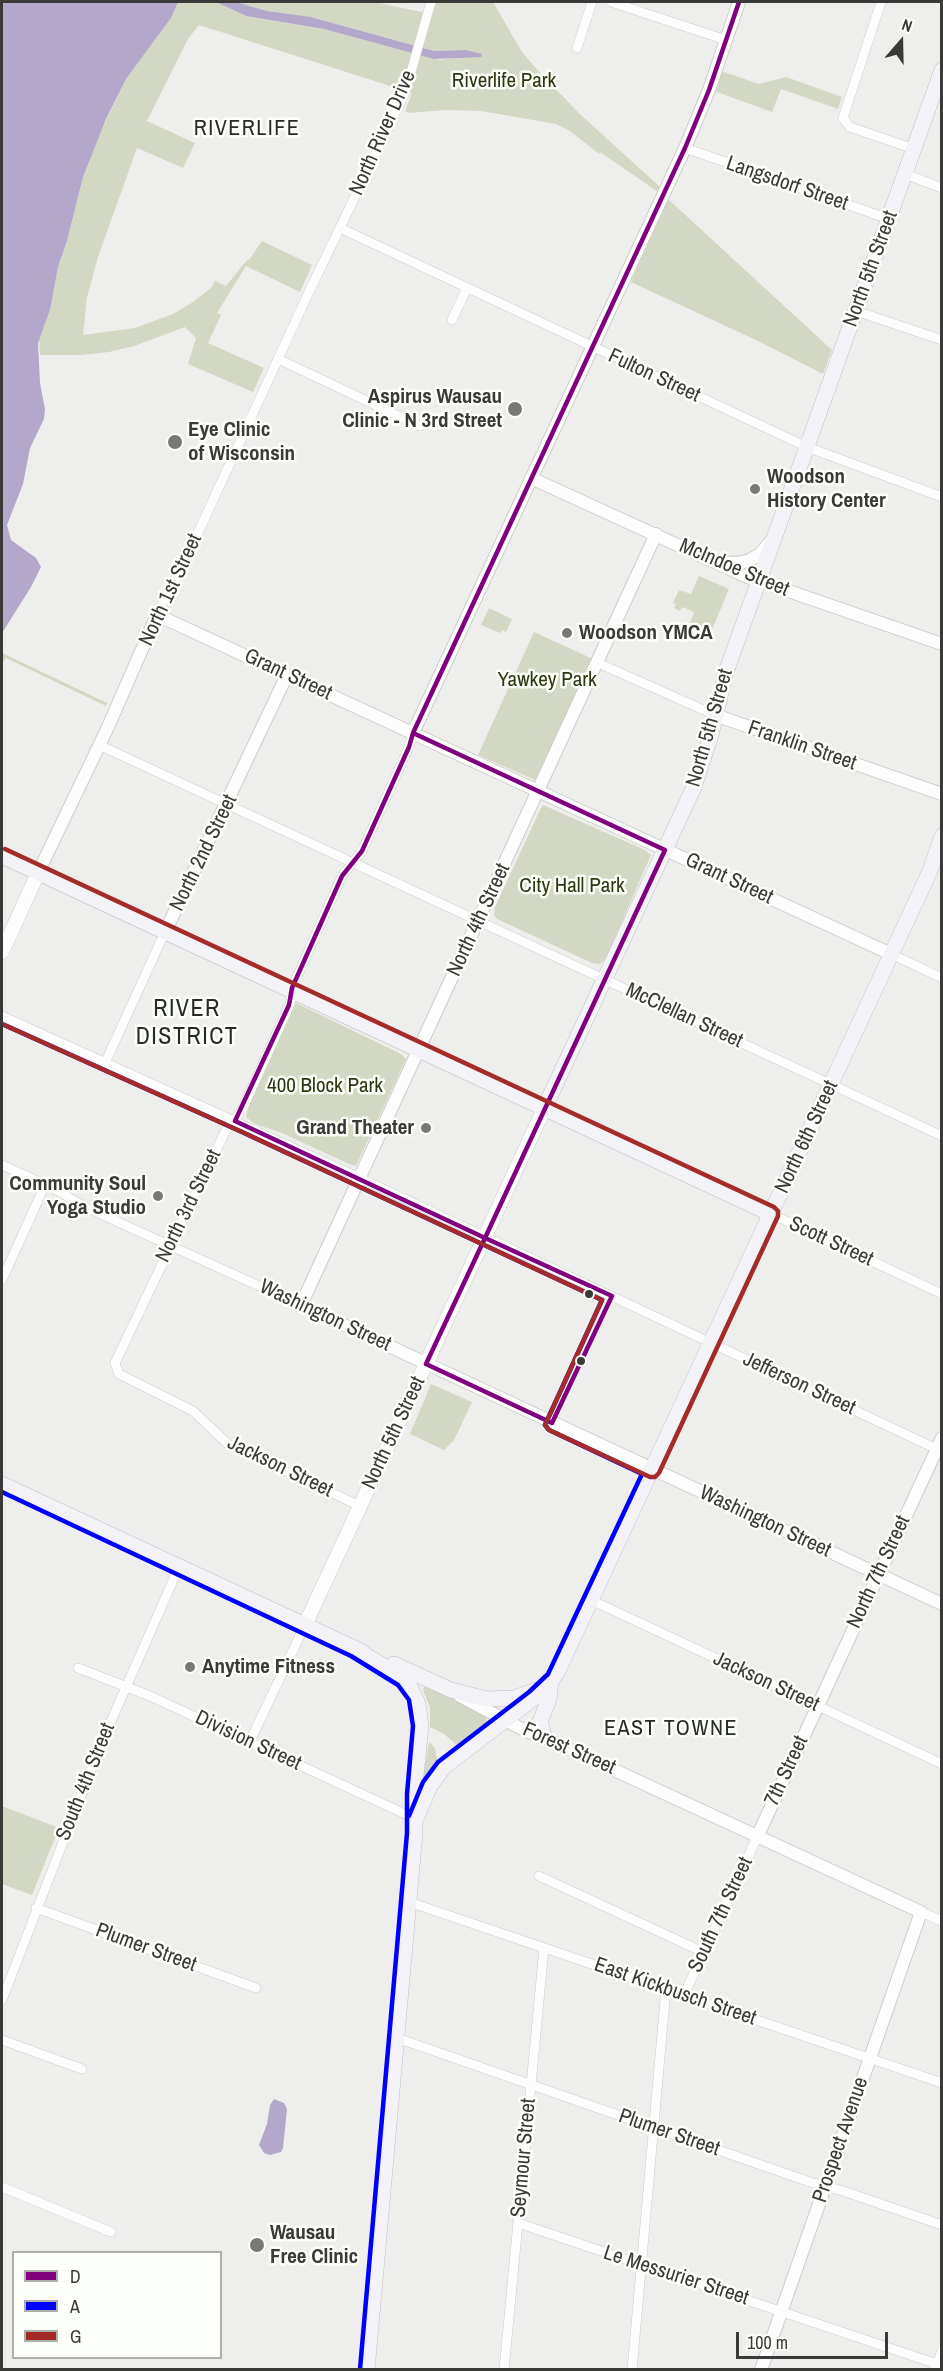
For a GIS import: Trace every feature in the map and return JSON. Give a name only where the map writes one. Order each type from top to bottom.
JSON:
[{"type":"main road","name":"North 5th Street","points":[[305,1625],[694,788],[725,675],[942,70]]},
{"type":"main road","name":"North 6th Street","points":[[416,1819],[430,1786],[444,1767],[534,1698],[551,1682],[930,871],[942,836]]},
{"type":"main road","name":"Scott Street","points":[[2,856],[771,1214]]},
{"type":"main road","points":[[930,871],[942,859]]},
{"type":"main road","name":"North 1st Street","points":[[2,952],[38,873]]},
{"type":"main road","name":"Forest Street","points":[[2,1484],[355,1649],[451,1690]]},
{"type":"main road","points":[[355,1649],[403,1679],[416,1697],[421,1721],[414,1795],[416,1819],[367,2370]]},
{"type":"main road","points":[[451,1690],[487,1699],[506,1699],[527,1694],[551,1682]]},
{"type":"main road","points":[[545,1738],[540,1722],[549,1699],[551,1682]]},
{"type":"street","name":"North River Drive","points":[[340,228],[405,93],[431,2]]},
{"type":"street","points":[[577,48],[592,2]]},
{"type":"street","points":[[611,2],[726,40]]},
{"type":"street","name":"North 3rd Street","points":[[115,1366],[117,1356],[149,1287],[224,1134],[235,1121],[289,1005],[291,990],[342,876],[354,863],[365,845],[409,747],[413,733],[685,148],[740,2]]},
{"type":"street","points":[[881,2],[843,113],[850,127],[914,149]]},
{"type":"street","name":"Langsdorf Street","points":[[685,148],[889,219]]},
{"type":"street","points":[[905,174],[942,188]]},
{"type":"street","name":"Fulton Street","points":[[340,228],[807,447],[942,497]]},
{"type":"street","name":"North 1st Street","points":[[38,873],[340,228]]},
{"type":"street","points":[[452,320],[467,288]]},
{"type":"street","points":[[856,311],[942,340]]},
{"type":"street","points":[[278,359],[420,426]]},
{"type":"street","name":"McIndoe Street","points":[[531,478],[759,581],[942,644]]},
{"type":"street","name":"North 4th Street","points":[[301,1305],[480,921],[656,534]]},
{"type":"street","points":[[711,560],[730,563],[746,561],[760,554],[775,536]]},
{"type":"street","name":"Grant Street","points":[[157,615],[942,978]]},
{"type":"street","name":"Franklin Street","points":[[598,663],[715,716],[942,794]]},
{"type":"street","name":"North 2nd Street","points":[[105,1063],[287,675]]},
{"type":"street","name":"McClellan Street","points":[[99,745],[942,1136]]},
{"type":"street","name":"Jefferson Street","points":[[2,1016],[360,1178],[485,1238],[940,1446]]},
{"type":"street","name":"Washington Street","points":[[2,1165],[85,1207],[301,1305],[942,1604]]},
{"type":"street","points":[[2,1280],[45,1185]]},
{"type":"street","name":"Scott Street","points":[[771,1214],[942,1294]]},
{"type":"street","name":"Jackson Street","points":[[115,1366],[122,1376],[193,1411],[228,1444],[360,1506]]},
{"type":"street","name":"North 7th Street","points":[[817,1706],[940,1446]]},
{"type":"street","name":"South 4th Street","points":[[2,2000],[36,1908],[125,1686],[179,1567]]},
{"type":"street","name":"Jackson Street","points":[[591,1600],[942,1764]]},
{"type":"street","points":[[250,1741],[305,1625]]},
{"type":"street","name":"Division Street","points":[[78,1668],[250,1741],[416,1819]]},
{"type":"street","name":"Forest Street","points":[[451,1690],[505,1720],[942,1921]]},
{"type":"street","name":"7th Street","points":[[758,1836],[817,1706]]},
{"type":"street","name":"South 7th Street","points":[[684,1995],[758,1836]]},
{"type":"street","points":[[539,1876],[703,1952]]},
{"type":"street","name":"East Kickbusch Street","points":[[409,1902],[942,2083]]},
{"type":"street","name":"Plumer Street","points":[[36,1908],[256,1988]]},
{"type":"street","name":"Prospect Avenue","points":[[761,2370],[921,1912]]},
{"type":"street","name":"Seymour Street","points":[[504,2370],[544,1947]]},
{"type":"street","points":[[632,2370],[666,1989]]},
{"type":"street","name":"Plumer Street","points":[[397,2038],[942,2225]]},
{"type":"street","points":[[2,2040],[82,2069]]},
{"type":"street","points":[[2,2187],[111,2232]]},
{"type":"street","name":"Le Messurier Street","points":[[518,2223],[782,2311],[936,2367]]},
{"type":"street","points":[[936,2367],[942,2351]]},
{"type":"green space","name":"Riverlife Park","points":[[178,2],[216,2],[246,16],[324,29],[439,60],[476,53],[466,50],[434,51],[315,18],[267,11],[236,2],[374,2],[432,14],[436,2],[493,2],[522,52],[541,74],[581,115],[660,187],[658,192],[600,152],[599,154],[570,131],[556,124],[481,111],[446,110],[409,113],[405,111],[412,93],[199,25],[188,39],[147,121],[195,143],[183,168],[137,148],[98,257],[87,297],[83,335],[135,328],[173,314],[211,288],[215,281],[226,286],[262,241],[312,265],[300,292],[246,266],[217,313],[221,315],[208,343],[264,368],[253,392],[188,364],[196,338],[185,327],[134,346],[109,352],[82,355],[40,355],[39,340],[50,310],[58,267],[83,177],[98,137],[126,79],[171,18]]},
{"type":"green space","points":[[721,71],[759,84],[786,77],[842,97],[838,109],[781,89],[772,112],[714,91]]},
{"type":"green space","points":[[668,199],[832,350],[823,374],[631,282]]},
{"type":"green space","points":[[699,576],[729,589],[711,632],[690,623],[694,612],[682,607],[680,611],[674,608],[676,604],[673,603],[679,590],[691,594]]},
{"type":"green space","points":[[489,608],[512,619],[506,632],[502,630],[500,633],[481,625]]},
{"type":"green space","name":"Yawkey Park","points":[[534,632],[593,659],[539,776],[535,780],[478,755]]},
{"type":"green space","points":[[2,653],[107,703],[106,706],[6,658],[2,664]]},
{"type":"green space","name":"City Hall Park","points":[[543,805],[645,850],[651,855],[606,958],[600,964],[592,963],[497,919],[494,915],[495,907]]},
{"type":"green space","name":"400 Block Park","points":[[296,1003],[401,1054],[406,1059],[356,1166],[282,1133],[255,1124],[246,1117],[251,1100]]},
{"type":"green space","points":[[431,1384],[472,1402],[454,1440],[444,1450],[410,1434]]},
{"type":"green space","points":[[425,1686],[484,1713],[487,1722],[457,1745],[444,1734],[430,1727],[430,1708],[423,1690]]},
{"type":"green space","points":[[429,1742],[435,1748],[437,1760],[424,1779],[423,1777]]},
{"type":"green space","points":[[2,1806],[59,1828],[32,1895],[2,1884]]},
{"type":"shaded area","points":[[2,2],[178,2],[171,18],[126,79],[106,119],[83,177],[58,267],[50,310],[38,343],[44,419],[30,448],[23,484],[7,525],[11,540],[36,558],[41,567],[2,633]]},
{"type":"shaded area","points":[[216,2],[236,2],[267,11],[311,17],[434,51],[466,50],[482,54],[481,57],[434,59],[324,29],[246,16]]},
{"type":"shaded area","points":[[274,2099],[284,2103],[287,2109],[283,2148],[281,2152],[270,2155],[264,2153],[259,2145],[267,2124],[270,2105]]},
{"type":"transit line","name":"D","points":[[413,733],[685,148],[709,90],[739,2]]},
{"type":"transit line","name":"D","points":[[413,733],[665,850],[485,1238]]},
{"type":"transit line","name":"D","points":[[413,733],[409,747],[362,851],[342,876],[292,988],[289,1005],[235,1121],[485,1238]]},
{"type":"transit line","name":"G","points":[[2,1024],[242,1132],[602,1300],[545,1425],[549,1430],[650,1477],[655,1477],[659,1473],[778,1216],[778,1211],[774,1207],[5,849]]},
{"type":"transit line","name":"A","points":[[2,1024],[242,1132],[602,1300],[545,1425],[549,1430],[642,1474],[548,1674],[529,1692],[438,1762],[423,1782],[409,1816]]},
{"type":"transit line","name":"D","points":[[485,1238],[612,1296],[552,1423],[426,1364],[485,1238]]},
{"type":"transit line","name":"A","points":[[2,1492],[351,1656],[398,1685],[409,1700],[413,1726],[407,1794],[407,1833],[360,2369]]},
{"type":"place","name":"Aspirus Wausau Clinic - N 3rd Street","points":[[515,409]]},
{"type":"place","name":"Eye Clinic of Wisconsin","points":[[175,442]]},
{"type":"place","name":"Woodson History Center","points":[[755,489]]},
{"type":"place","name":"Woodson YMCA","points":[[567,633]]},
{"type":"place","name":"Grand Theater","points":[[426,1128]]},
{"type":"place","name":"Community Soul Yoga Studio","points":[[158,1196]]},
{"type":"place","name":"Anytime Fitness","points":[[190,1667]]},
{"type":"place","name":"Wausau Free Clinic","points":[[257,2245]]},
{"type":"district","name":"RIVERLIFE","points":[[247,129]]},
{"type":"district","name":"RIVER DISTRICT","points":[[187,1024]]},
{"type":"district","name":"EAST TOWNE","points":[[671,1729]]}]
